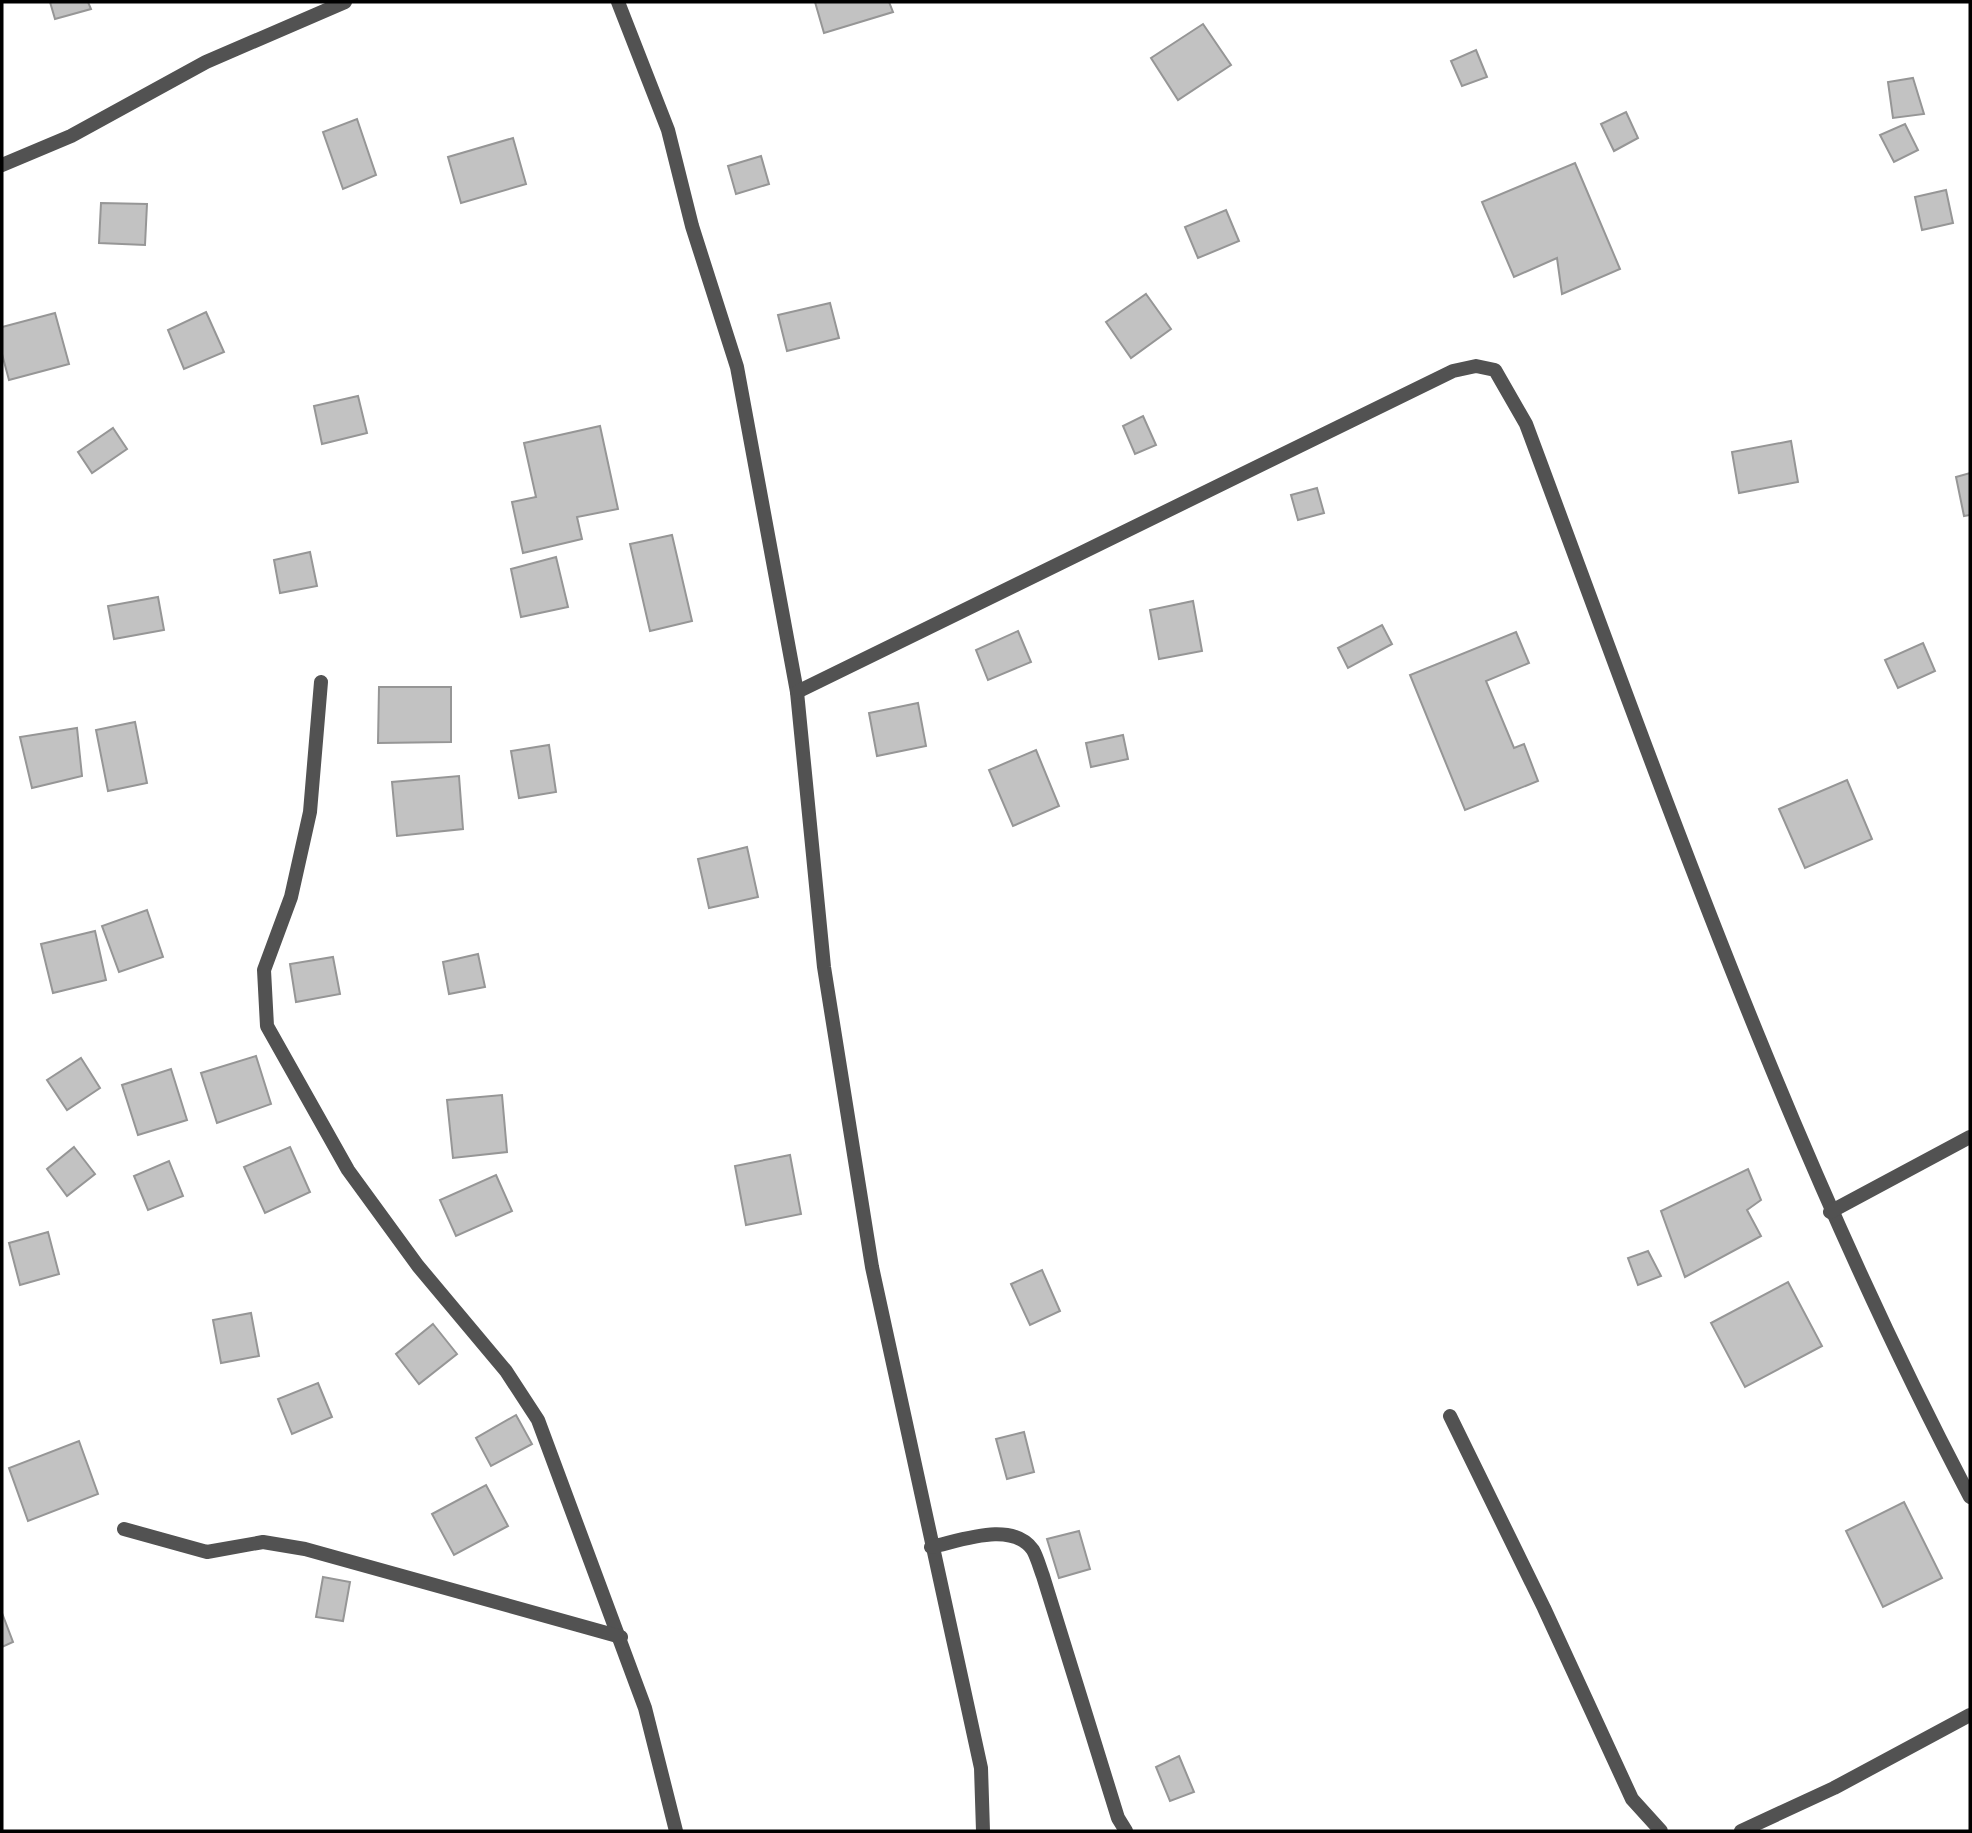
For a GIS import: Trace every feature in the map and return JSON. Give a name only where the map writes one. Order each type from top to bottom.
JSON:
[{"type":"street","points":[[2,165],[71,136],[206,62],[345,2]]},
{"type":"street","points":[[618,2],[668,130],[692,226],[737,367],[797,692],[824,967],[872,1267],[981,1768],[982,1831]]},
{"type":"street","points":[[797,692],[1453,371],[1476,366],[1495,370],[1526,424],[1675,822],[1830,1212],[1970,1497]]},
{"type":"street","points":[[321,682],[310,812],[291,897],[264,970],[267,1026],[348,1170],[418,1266],[506,1370],[538,1420],[645,1707],[676,1831]]},
{"type":"street","points":[[1830,1212],[1970,1136]]},
{"type":"street","points":[[1450,1416],[1544,1608],[1632,1799],[1661,1831]]},
{"type":"street","points":[[124,1530],[207,1552],[263,1542],[306,1549],[621,1637]]},
{"type":"street","points":[[931,1547],[1001,1534],[1017,1536],[1032,1549],[1044,1576],[1118,1818],[1126,1831]]},
{"type":"street","points":[[1741,1831],[1834,1788],[1970,1715]]},
{"type":"building","points":[[50,2],[88,2],[91,9],[55,19]]},
{"type":"building","points":[[815,2],[889,2],[893,12],[824,33]]},
{"type":"building","points":[[1203,24],[1231,65],[1178,100],[1151,58]]},
{"type":"building","points":[[1476,50],[1487,77],[1462,86],[1451,61]]},
{"type":"building","points":[[1913,78],[1924,114],[1893,118],[1888,82]]},
{"type":"building","points":[[1626,112],[1638,138],[1614,151],[1601,124]]},
{"type":"building","points":[[357,119],[376,175],[343,189],[323,132]]},
{"type":"building","points":[[1905,124],[1918,150],[1894,162],[1880,135]]},
{"type":"building","points":[[513,138],[526,184],[461,203],[448,157]]},
{"type":"building","points":[[761,156],[769,184],[736,194],[728,166]]},
{"type":"building","points":[[1575,163],[1620,269],[1562,294],[1557,258],[1514,277],[1482,202]]},
{"type":"building","points":[[1946,190],[1953,223],[1922,230],[1915,197]]},
{"type":"building","points":[[101,203],[147,204],[145,245],[99,243]]},
{"type":"building","points":[[1226,210],[1239,241],[1198,258],[1185,227]]},
{"type":"building","points":[[1146,294],[1171,329],[1131,358],[1106,322]]},
{"type":"building","points":[[830,303],[839,338],[787,351],[778,315]]},
{"type":"building","points":[[206,312],[224,352],[184,369],[168,330]]},
{"type":"building","points":[[55,313],[69,364],[9,380],[2,354],[2,327]]},
{"type":"building","points":[[358,396],[367,433],[322,444],[314,406]]},
{"type":"building","points":[[1143,416],[1156,445],[1135,454],[1123,426]]},
{"type":"building","points":[[600,426],[618,509],[577,517],[582,539],[523,553],[512,502],[536,497],[524,443]]},
{"type":"building","points":[[113,428],[127,449],[92,473],[78,452]]},
{"type":"building","points":[[1791,441],[1798,482],[1739,493],[1732,452]]},
{"type":"building","points":[[1970,473],[1970,515],[1964,516],[1956,477]]},
{"type":"building","points":[[1317,488],[1324,513],[1298,520],[1291,495]]},
{"type":"building","points":[[672,535],[692,621],[650,631],[630,544]]},
{"type":"building","points":[[310,552],[317,586],[280,593],[274,560]]},
{"type":"building","points":[[556,557],[568,607],[521,617],[511,569]]},
{"type":"building","points":[[158,597],[164,630],[114,639],[108,606]]},
{"type":"building","points":[[1193,601],[1202,651],[1159,659],[1150,610]]},
{"type":"building","points":[[1382,625],[1392,644],[1348,668],[1338,648]]},
{"type":"building","points":[[1018,631],[1031,662],[988,680],[976,650]]},
{"type":"building","points":[[1516,632],[1529,663],[1486,681],[1514,748],[1524,744],[1538,781],[1465,810],[1410,675]]},
{"type":"building","points":[[1923,643],[1935,671],[1898,688],[1885,660]]},
{"type":"building","points":[[379,687],[451,687],[451,742],[378,743]]},
{"type":"building","points":[[918,703],[926,746],[877,756],[869,713]]},
{"type":"building","points":[[135,722],[147,783],[108,791],[96,730]]},
{"type":"building","points":[[77,728],[82,776],[32,788],[20,737]]},
{"type":"building","points":[[1123,735],[1128,759],[1091,767],[1086,743]]},
{"type":"building","points":[[549,745],[556,792],[519,798],[511,751]]},
{"type":"building","points":[[1036,750],[1059,806],[1013,826],[989,770]]},
{"type":"building","points":[[459,776],[463,829],[397,836],[392,782]]},
{"type":"building","points":[[1847,780],[1872,839],[1805,868],[1779,809]]},
{"type":"building","points":[[747,847],[758,897],[709,908],[698,859]]},
{"type":"building","points":[[147,910],[163,957],[119,972],[102,926]]},
{"type":"building","points":[[95,931],[106,980],[53,993],[41,944]]},
{"type":"building","points":[[478,954],[485,987],[449,994],[443,962]]},
{"type":"building","points":[[333,957],[340,994],[296,1002],[290,964]]},
{"type":"building","points":[[256,1056],[271,1104],[217,1123],[201,1073]]},
{"type":"building","points":[[81,1058],[100,1088],[67,1110],[47,1080]]},
{"type":"building","points":[[171,1069],[187,1120],[138,1135],[122,1085]]},
{"type":"building","points":[[502,1095],[507,1152],[453,1158],[447,1100]]},
{"type":"building","points":[[74,1147],[95,1174],[67,1196],[47,1169]]},
{"type":"building","points":[[290,1147],[310,1192],[265,1213],[244,1167]]},
{"type":"building","points":[[790,1155],[801,1214],[746,1225],[735,1166]]},
{"type":"building","points":[[169,1161],[183,1196],[148,1210],[134,1176]]},
{"type":"building","points":[[1748,1169],[1761,1200],[1747,1210],[1761,1236],[1685,1277],[1661,1211]]},
{"type":"building","points":[[496,1175],[512,1211],[456,1236],[440,1200]]},
{"type":"building","points":[[48,1232],[59,1274],[20,1285],[9,1243]]},
{"type":"building","points":[[1648,1251],[1661,1276],[1638,1285],[1628,1258]]},
{"type":"building","points":[[1042,1270],[1060,1311],[1030,1325],[1011,1284]]},
{"type":"building","points":[[1788,1282],[1822,1346],[1745,1387],[1711,1323]]},
{"type":"building","points":[[251,1313],[259,1356],[221,1363],[213,1320]]},
{"type":"building","points":[[433,1324],[457,1354],[419,1384],[396,1354]]},
{"type":"building","points":[[318,1383],[332,1417],[292,1434],[278,1399]]},
{"type":"building","points":[[516,1415],[532,1444],[491,1466],[476,1438]]},
{"type":"building","points":[[1024,1432],[1034,1472],[1007,1479],[996,1439]]},
{"type":"building","points":[[79,1441],[98,1494],[28,1521],[9,1468]]},
{"type":"building","points":[[486,1485],[508,1526],[454,1555],[432,1514]]},
{"type":"building","points":[[1904,1502],[1942,1578],[1883,1607],[1846,1531]]},
{"type":"building","points":[[1079,1531],[1090,1569],[1059,1578],[1047,1539]]},
{"type":"building","points":[[323,1577],[350,1582],[343,1621],[316,1617]]},
{"type":"building","points":[[2,1613],[13,1642],[2,1647]]},
{"type":"building","points":[[1179,1756],[1194,1792],[1170,1801],[1156,1767]]}]
